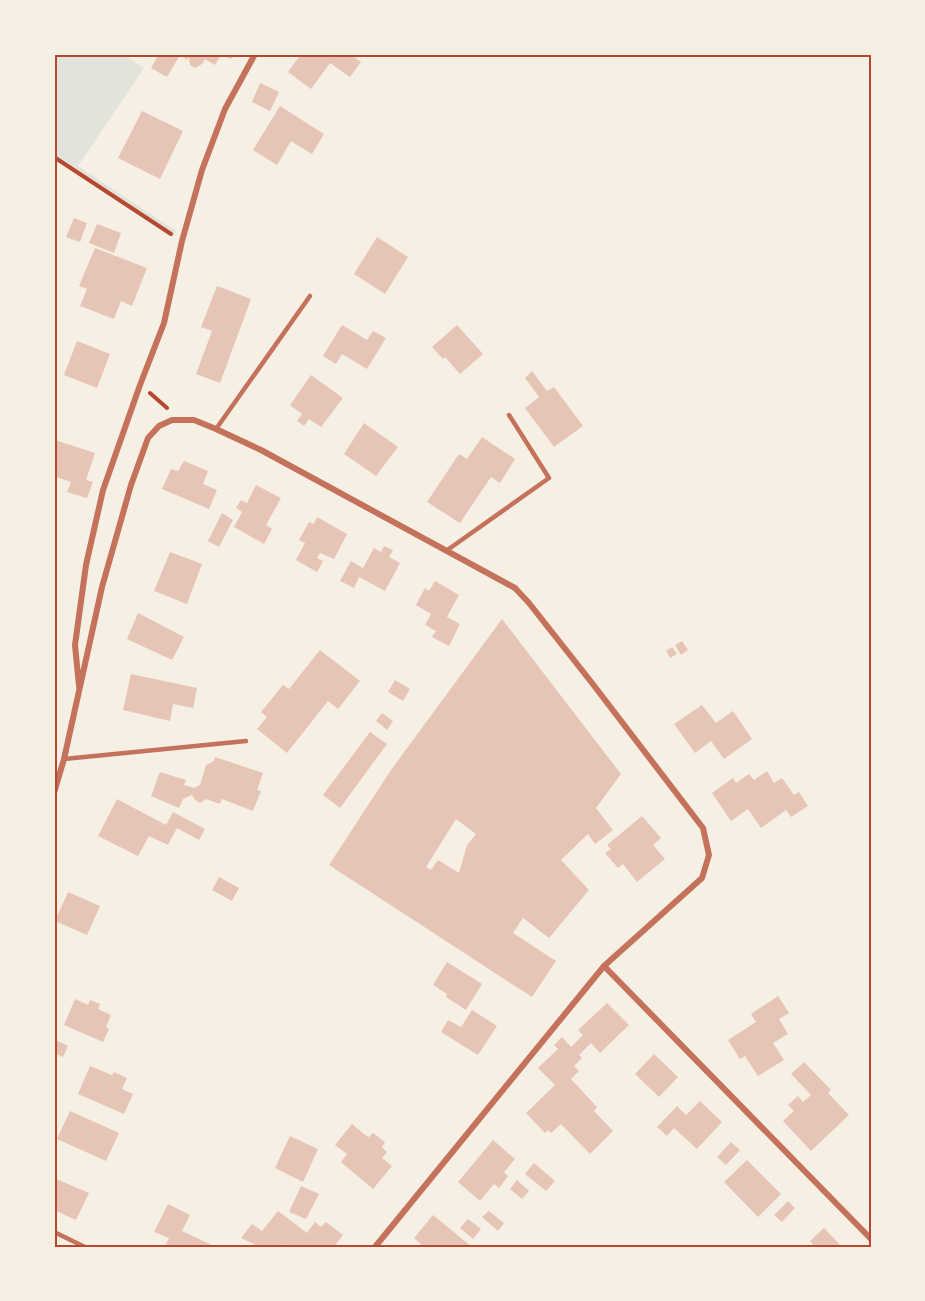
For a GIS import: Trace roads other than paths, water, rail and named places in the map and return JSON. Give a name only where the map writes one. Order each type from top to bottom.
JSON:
[{"type":"street","points":[[79,693],[75,645],[86,565],[103,490],[164,323],[182,241],[202,170],[225,109],[255,54]]},
{"type":"street","points":[[54,793],[64,759],[102,587],[131,485],[148,438],[159,426],[172,420],[194,420],[261,450],[515,588],[703,828],[709,855],[702,878],[604,966],[375,1247]]},
{"type":"street","points":[[604,966],[871,1239]]},
{"type":"lane","points":[[216,429],[310,296]]},
{"type":"lane","points":[[446,551],[549,478],[509,415]]},
{"type":"lane","points":[[64,759],[246,741]]},
{"type":"lane","points":[[54,1232],[85,1247]]}]
